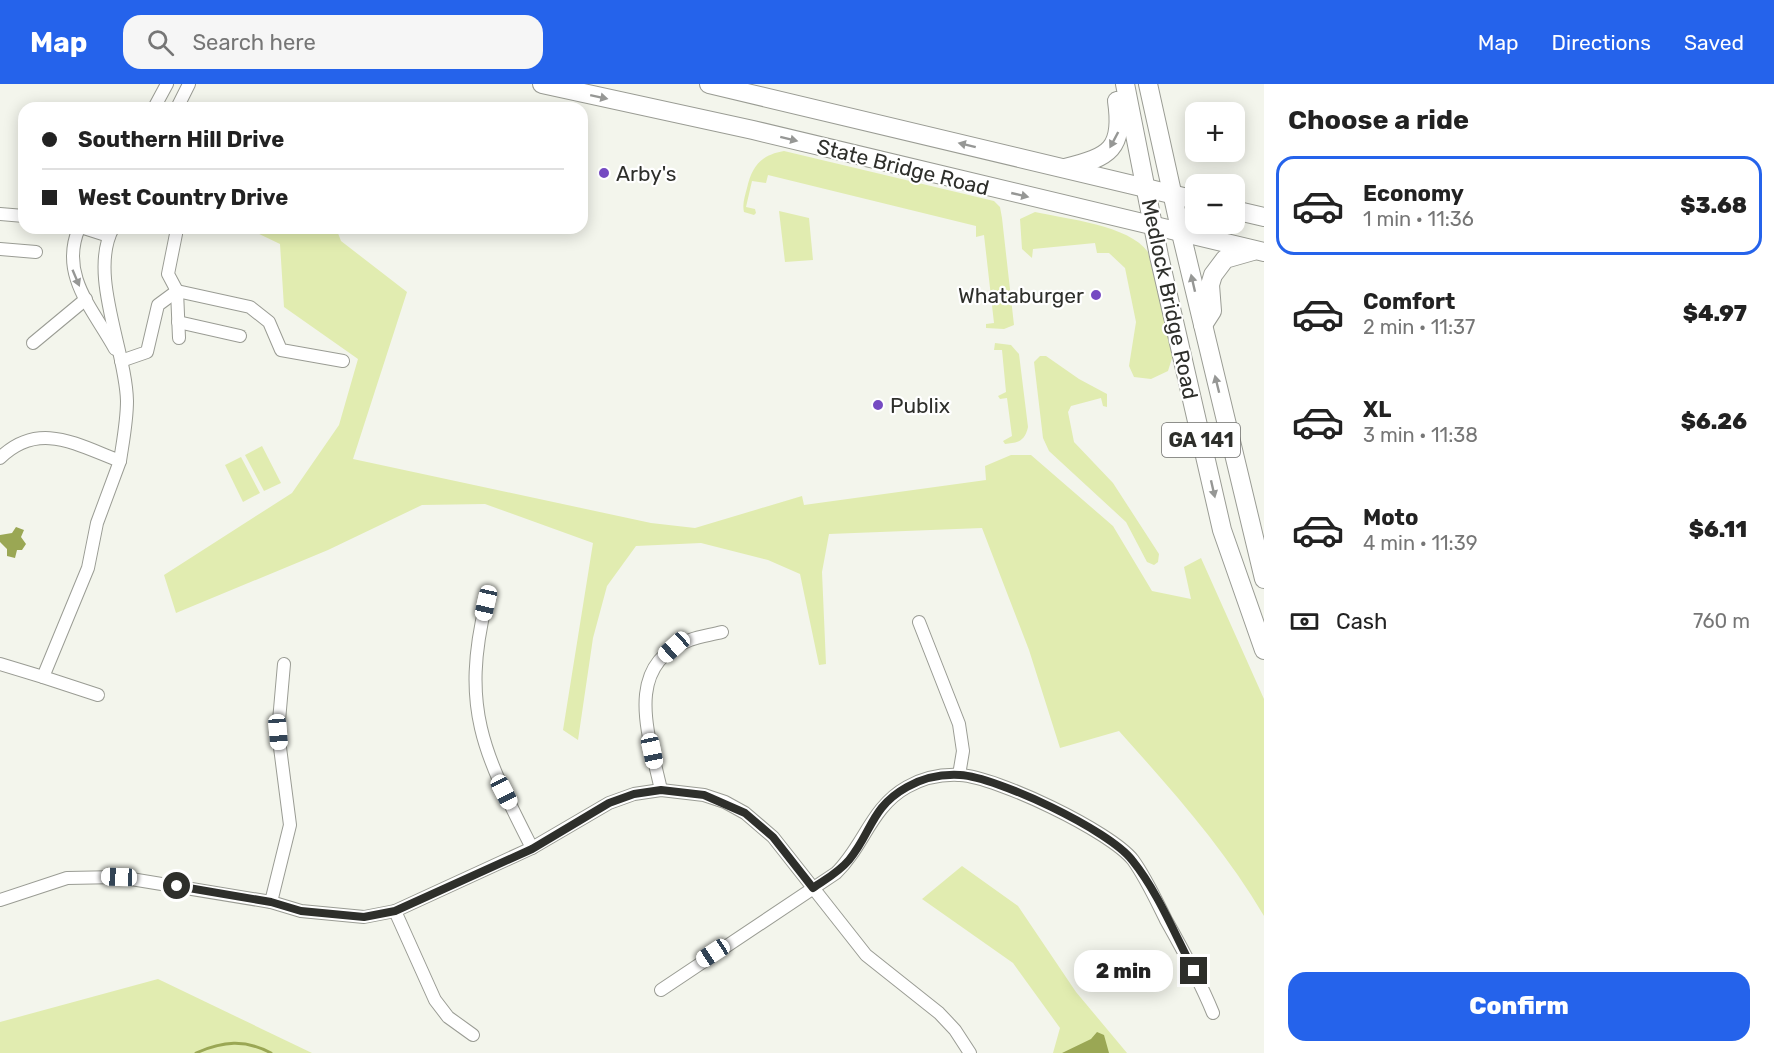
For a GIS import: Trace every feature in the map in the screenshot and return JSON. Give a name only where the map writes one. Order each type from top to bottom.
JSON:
[{"type":"highway","name":"State Bridge Road","points":[[542,84],[753,130],[1260,251]]},
{"type":"highway","name":"State Bridge Road","points":[[709,84],[1185,198]]},
{"type":"highway","points":[[1062,169],[1095,160],[1115,143],[1121,126],[1114,84]]},
{"type":"highway","name":"Medlock Bridge Road","points":[[1125,84],[1154,227],[1222,530],[1264,650]]},
{"type":"highway","name":"Medlock Bridge Road","points":[[1148,84],[1181,233],[1264,579]]},
{"type":"highway","points":[[1245,213],[1264,217]]},
{"type":"highway","points":[[1203,325],[1212,311],[1210,285],[1219,266],[1232,255],[1260,251]]},
{"type":"street","points":[[157,102],[167,84]]},
{"type":"street","points":[[180,102],[189,84]]},
{"type":"street","points":[[0,214],[18,216]]},
{"type":"street","points":[[77,234],[72,245],[72,272],[122,360]]},
{"type":"street","points":[[43,677],[88,568],[97,523],[120,460],[127,400],[122,360],[104,272],[111,234]]},
{"type":"street","points":[[176,234],[168,274],[177,291],[179,338]]},
{"type":"street","points":[[0,249],[36,252]]},
{"type":"street","points":[[122,360],[147,352],[158,305],[177,291],[250,307],[269,321],[280,350],[343,361]]},
{"type":"street","points":[[33,343],[86,299]]},
{"type":"street","points":[[178,322],[240,336]]},
{"type":"street","points":[[0,458],[13,445],[51,436],[120,460]]},
{"type":"street","points":[[486,603],[475,666],[479,725],[494,774],[532,849]]},
{"type":"street","points":[[918,622],[959,724],[963,751],[959,775]]},
{"type":"street","points":[[661,790],[644,712],[644,695],[648,679],[659,661],[674,647],[690,640],[722,632]]},
{"type":"street","points":[[0,664],[98,694]]},
{"type":"street","points":[[271,902],[290,825],[278,732],[284,664]]},
{"type":"street","points":[[662,990],[813,888],[848,861],[873,817],[894,795],[925,779],[959,775],[995,783],[1094,828],[1120,847],[1143,875],[1204,990],[1213,1013]]},
{"type":"street","points":[[0,900],[67,878],[96,876],[154,882],[271,902],[301,911],[364,917],[395,911],[532,849],[609,803],[634,794],[661,790],[704,795],[745,813],[773,837],[866,955],[939,1013],[955,1030],[970,1053]]},
{"type":"street","points":[[395,911],[435,1000],[448,1017],[473,1035]]},
{"type":"shaded area","points":[[784,151],[994,201],[1000,207],[1002,218],[1014,325],[1004,329],[986,328],[986,324],[994,323],[984,235],[976,237],[976,226],[768,175],[766,183],[752,181],[746,207],[755,209],[756,213],[754,215],[744,212],[743,206],[749,180],[755,168],[769,155]]},
{"type":"shaded area","points":[[779,211],[809,218],[813,260],[785,262]]},
{"type":"shaded area","points":[[1035,212],[1112,229],[1127,235],[1148,252],[1173,355],[1168,371],[1151,379],[1134,377],[1129,366],[1136,322],[1125,268],[1109,253],[1097,253],[1095,243],[1033,249],[1032,258],[1022,249],[1020,219]]},
{"type":"shaded area","points":[[259,234],[338,234],[341,241],[407,292],[353,459],[651,523],[695,528],[802,496],[804,505],[986,480],[985,466],[1011,455],[1031,455],[1113,526],[1152,591],[1191,599],[1184,567],[1201,558],[1264,699],[1264,916],[1214,843],[1119,731],[1060,748],[1029,650],[982,528],[829,534],[822,572],[826,664],[819,665],[800,574],[768,560],[701,543],[636,546],[607,586],[593,638],[578,740],[563,730],[593,543],[485,504],[422,505],[328,550],[176,613],[164,575],[292,493],[339,425],[358,359],[284,307],[280,244]]},
{"type":"shaded area","points":[[995,343],[1011,345],[1019,354],[1028,427],[1023,438],[1014,443],[1005,444],[1003,441],[1012,436],[1007,398],[1000,399],[998,396],[1006,392],[1002,350],[994,350]]},
{"type":"shaded area","points":[[1040,356],[1046,356],[1079,379],[1107,394],[1107,407],[1103,406],[1101,398],[1071,406],[1068,412],[1074,442],[1113,483],[1159,554],[1158,562],[1154,565],[1147,562],[1126,522],[1049,451],[1043,438],[1034,362]]},
{"type":"shaded area","points":[[262,446],[281,483],[264,491],[245,455]]},
{"type":"shaded area","points":[[241,457],[260,493],[243,502],[225,465]]},
{"type":"shaded area","points":[[16,527],[24,530],[21,537],[26,544],[22,550],[17,550],[15,558],[7,556],[7,549],[0,542],[0,535],[12,533]]},
{"type":"shaded area","points":[[962,866],[1018,906],[1076,992],[1127,1053],[1053,1053],[1060,1028],[1013,963],[922,899]]},
{"type":"shaded area","points":[[158,979],[312,1053],[0,1053],[0,1022]]},
{"type":"shaded area","points":[[1097,1032],[1104,1035],[1109,1053],[1062,1053],[1091,1039]]},
{"type":"waterway","points":[[196,1053],[215,1046],[234,1043],[252,1045],[271,1053]]},
{"type":"place","name":"Arby's","points":[[604,173]]},
{"type":"place","name":"Whataburger","points":[[1096,295]]},
{"type":"place","name":"Publix","points":[[878,405]]},
{"type":"route","points":[[177,886],[271,902],[301,911],[364,917],[395,911],[532,849],[609,803],[634,794],[661,790],[704,795],[725,802],[745,813],[773,837],[813,888],[836,873],[848,861],[859,846],[873,817],[894,795],[925,779],[941,775],[959,775],[977,777],[995,783],[1107,836],[1120,847],[1143,875],[1194,971]]}]
